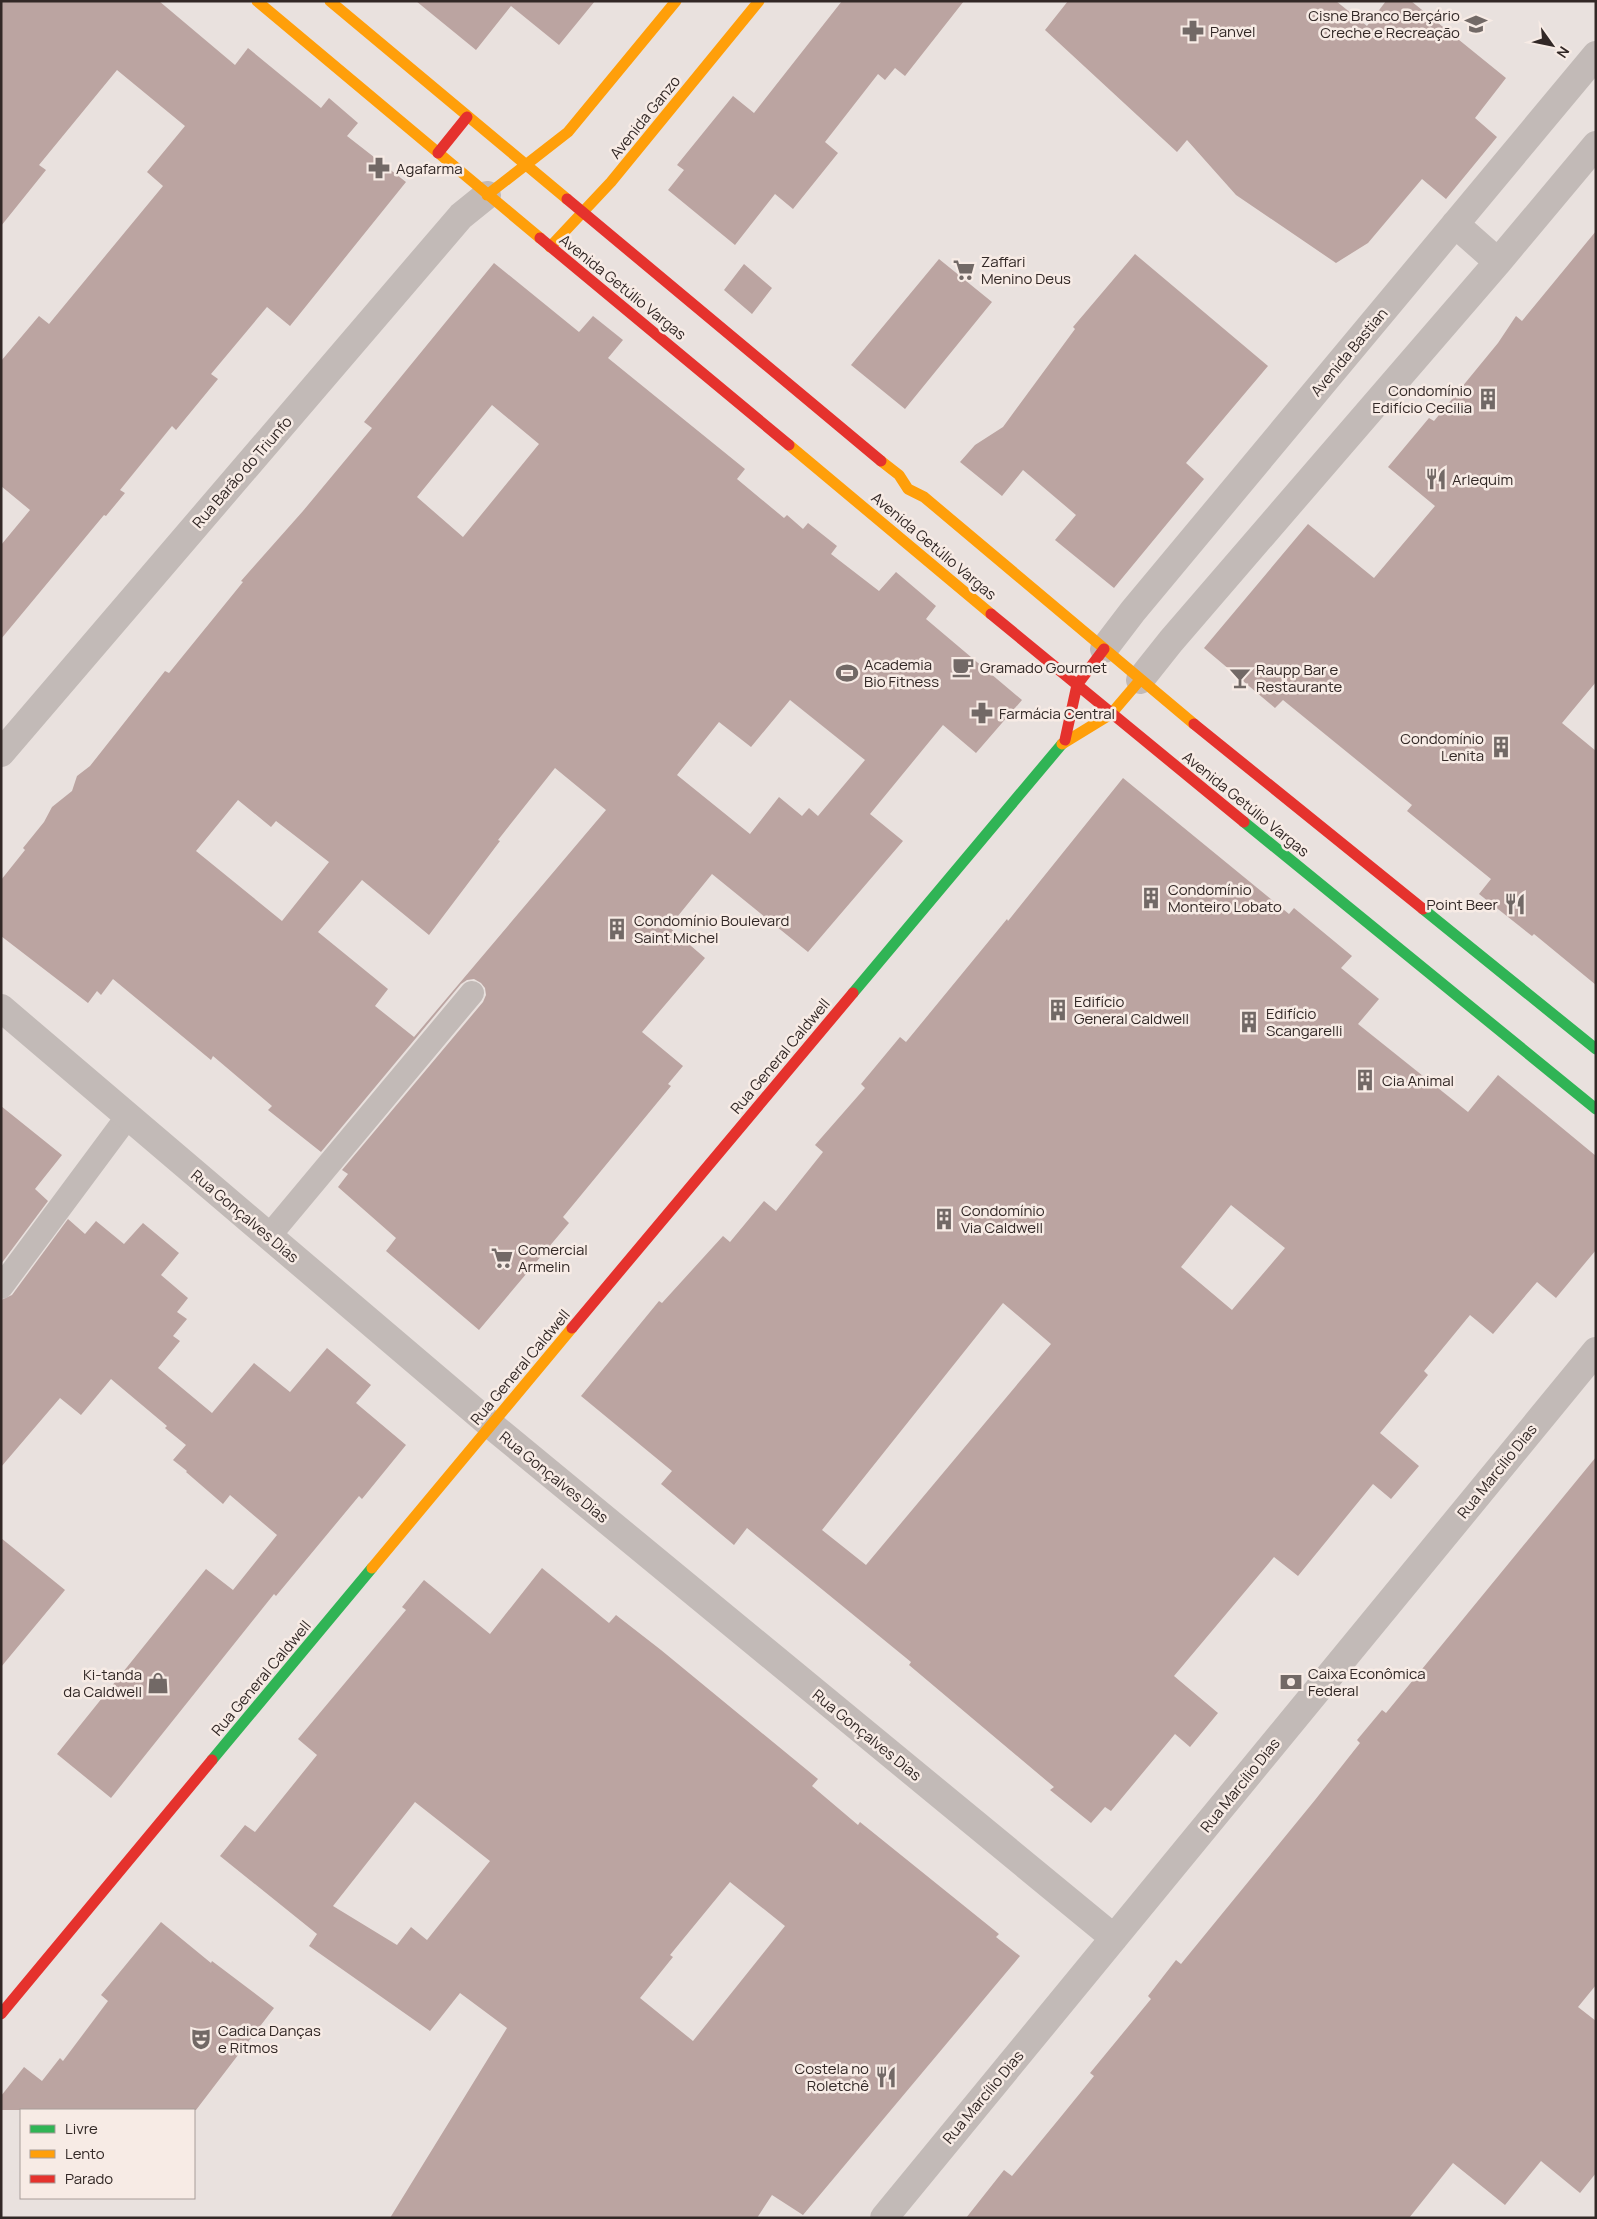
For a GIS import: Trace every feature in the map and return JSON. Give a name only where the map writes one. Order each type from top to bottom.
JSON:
[{"type":"main road","name":"Avenida Getúlio Vargas","points":[[257,1],[487,195],[1111,714],[1596,1109]]},
{"type":"main road","name":"Avenida Getúlio Vargas","points":[[330,1],[899,475],[908,489],[924,497],[1140,680],[1596,1049]]},
{"type":"main road","points":[[487,195],[568,132],[676,1]]},
{"type":"main road","name":"Avenida Ganzo","points":[[550,247],[611,182],[759,1]]},
{"type":"main road","points":[[438,152],[467,117]]},
{"type":"main road","name":"Rua General Caldwell","points":[[1065,740],[1077,685],[1104,649]]},
{"type":"main road","name":"Rua General Caldwell","points":[[1,2014],[1065,740],[1111,714],[1140,680]]},
{"type":"street","name":"Avenida Bastian","points":[[1104,649],[1139,603],[1596,55]]},
{"type":"street","points":[[1140,680],[1596,145]]},
{"type":"street","name":"Rua Barão do Triunfo","points":[[1,753],[461,216],[487,195]]},
{"type":"street","points":[[1455,224],[1498,262]]},
{"type":"street","name":"Rua Gonçalves Dias","points":[[1,1008],[491,1425],[1114,1938]]},
{"type":"street","name":"Rua Marcílio Dias","points":[[884,2218],[1596,1351]]},
{"type":"lane","points":[[269,1236],[472,993]]},
{"type":"lane","points":[[1,1287],[128,1116]]},
{"type":"building","points":[[1,1],[159,1],[235,65],[248,48],[321,108],[329,98],[358,123],[347,136],[406,182],[290,326],[267,307],[211,374],[218,379],[176,430],[172,426],[120,490],[125,493],[106,516],[104,515],[1,639],[1,545],[30,510],[1,486],[1,361],[39,316],[49,324],[163,186],[147,172],[185,126],[117,70],[39,165],[46,170],[1,226]]},
{"type":"building","points":[[416,1],[595,1],[559,45],[511,6],[476,50]]},
{"type":"building","points":[[842,1],[964,1],[905,76],[895,68],[885,80],[878,74],[825,142],[838,153],[793,209],[775,194],[735,245],[668,190],[684,170],[677,165],[733,96],[754,113]]},
{"type":"building","points":[[1068,1],[1336,1],[1367,26],[1386,1],[1411,1],[1506,78],[1475,118],[1497,137],[1446,199],[1422,179],[1368,243],[1336,263],[1236,195],[1187,140],[1177,152],[1045,30]]},
{"type":"building","points":[[1596,231],[1596,682],[1562,723],[1596,751],[1596,985],[1534,934],[1532,936],[1479,894],[1491,879],[1407,811],[1412,805],[1283,700],[1275,708],[1204,648],[1308,524],[1374,578],[1435,506],[1388,467],[1429,418],[1434,421],[1498,343],[1516,316],[1522,321]]},
{"type":"building","points":[[1135,254],[1268,366],[1186,463],[1204,479],[1114,588],[1055,540],[1076,515],[1023,470],[1002,496],[960,462],[975,445],[1003,427],[1075,329],[1073,327]]},
{"type":"building","points":[[939,259],[992,302],[905,409],[851,365]]},
{"type":"building","points":[[494,263],[579,332],[593,316],[623,340],[608,358],[745,469],[737,479],[784,518],[787,515],[803,529],[808,523],[837,546],[831,554],[879,591],[896,572],[936,606],[926,619],[1022,700],[976,753],[943,725],[870,814],[903,841],[808,952],[712,874],[669,927],[705,958],[642,1032],[683,1066],[668,1084],[671,1086],[563,1217],[569,1223],[479,1330],[386,1251],[396,1238],[338,1187],[348,1174],[342,1170],[483,1002],[486,995],[485,988],[481,983],[474,979],[467,980],[461,984],[321,1152],[268,1110],[272,1106],[213,1056],[211,1060],[113,979],[101,995],[97,991],[88,1003],[1,936],[1,880],[25,850],[23,848],[44,822],[52,807],[72,791],[77,776],[90,766],[165,671],[169,673],[243,582],[241,581],[303,511],[372,428],[364,422]],"holes":[[[492,405],[539,444],[463,537],[417,497]],[[790,700],[865,760],[818,816],[809,808],[802,816],[779,797],[750,834],[677,775],[719,722],[751,747]],[[555,768],[606,810],[414,1037],[375,1006],[388,989],[318,932],[362,880],[429,935],[500,841],[498,840]],[[238,800],[271,827],[276,821],[329,862],[282,921],[196,851]]]},
{"type":"building","points":[[744,264],[772,288],[752,314],[724,290]]},
{"type":"building","points":[[1123,778],[1289,914],[1294,908],[1352,956],[1341,968],[1379,999],[1358,1024],[1468,1112],[1498,1075],[1596,1156],[1596,1250],[1556,1298],[1537,1282],[1493,1334],[1470,1315],[1424,1371],[1428,1375],[1380,1433],[1419,1466],[1391,1499],[1373,1484],[1298,1576],[1274,1557],[1174,1676],[1218,1713],[1190,1747],[1175,1734],[1111,1811],[1105,1807],[1091,1823],[1050,1790],[1054,1787],[909,1665],[911,1662],[747,1528],[734,1545],[661,1484],[672,1471],[581,1396],[659,1301],[662,1303],[723,1236],[730,1242],[764,1201],[776,1211],[823,1152],[815,1145],[865,1088],[861,1084],[900,1037],[906,1042],[1007,919],[1008,921]],"holes":[[[1231,1205],[1285,1248],[1232,1310],[1181,1267]],[[1003,1303],[1051,1344],[866,1565],[822,1530]]]},
{"type":"building","points":[[1,1106],[62,1155],[35,1189],[48,1201],[1,1264]]},
{"type":"building","points":[[68,1219],[85,1234],[96,1221],[124,1244],[143,1223],[179,1253],[161,1275],[188,1298],[177,1312],[187,1319],[173,1336],[180,1341],[158,1368],[212,1413],[254,1363],[290,1392],[327,1348],[371,1385],[356,1403],[406,1445],[362,1499],[359,1496],[276,1596],[274,1594],[111,1798],[57,1754],[206,1569],[233,1590],[277,1535],[230,1495],[223,1504],[173,1460],[186,1445],[165,1428],[167,1426],[111,1379],[81,1415],[60,1398],[1,1467],[1,1300],[12,1295]]},
{"type":"building","points":[[1596,1457],[1596,1985],[1578,2007],[1596,2021],[1596,2173],[1580,2193],[1541,2161],[1505,2205],[1453,2163],[1409,2218],[966,2218],[1004,2170],[1012,2176],[1094,2076],[1090,2073],[1151,1999],[1148,1996],[1176,1960],[1181,1964],[1360,1743],[1357,1740],[1382,1710],[1386,1713]]},
{"type":"building","points":[[1,1538],[65,1590],[1,1667]]},
{"type":"building","points":[[542,1568],[609,1623],[616,1615],[661,1650],[818,1779],[812,1786],[858,1825],[860,1822],[999,1934],[996,1937],[1020,1956],[803,2215],[772,2195],[757,2218],[390,2218],[507,2028],[460,1993],[430,2031],[309,1946],[317,1934],[220,1856],[245,1825],[255,1832],[317,1755],[298,1739],[406,1610],[402,1607],[424,1580],[490,1634]],"holes":[[[415,1802],[490,1861],[427,1940],[411,1927],[397,1945],[333,1906]],[[730,1882],[785,1926],[693,2041],[640,1998],[673,1957],[670,1955]]]},
{"type":"building","points":[[161,1922],[211,1963],[212,1961],[274,2008],[196,2110],[1,2110],[1,2096],[24,2067],[42,2081],[60,2058],[63,2061],[108,2001],[101,1995]]},
{"type":"traffic: fast","points":[[853,993],[1062,744]]},
{"type":"traffic: fast","points":[[1244,822],[1596,1109]]},
{"type":"traffic: fast","points":[[1423,909],[1596,1049]]},
{"type":"traffic: fast","points":[[212,1760],[372,1568]]},
{"type":"traffic: slow","points":[[257,1],[540,238]]},
{"type":"traffic: slow","points":[[330,1],[567,199]]},
{"type":"traffic: slow","points":[[487,195],[568,132],[676,1]]},
{"type":"traffic: slow","points":[[550,247],[611,182],[759,1]]},
{"type":"traffic: slow","points":[[789,445],[991,614]]},
{"type":"traffic: slow","points":[[881,461],[899,475],[908,489],[924,497],[1194,724]]},
{"type":"traffic: slow","points":[[1062,744],[1111,714],[1140,680]]},
{"type":"traffic: slow","points":[[372,1568],[572,1328]]},
{"type":"traffic: jam","points":[[438,153],[467,117]]},
{"type":"traffic: jam","points":[[567,199],[881,461]]},
{"type":"traffic: jam","points":[[540,238],[789,445]]},
{"type":"traffic: jam","points":[[991,614],[1244,822]]},
{"type":"traffic: jam","points":[[1065,740],[1077,685],[1104,649]]},
{"type":"traffic: jam","points":[[1194,724],[1423,909]]},
{"type":"traffic: jam","points":[[572,1328],[853,993]]},
{"type":"traffic: jam","points":[[1,2014],[212,1760]]},
{"type":"place","name":"Cisne Branco Berçário Creche e Recreação","points":[[1476,24]]},
{"type":"place","name":"Panvel","points":[[1193,31]]},
{"type":"place","name":"Agafarma","points":[[379,168]]},
{"type":"place","name":"Zaffari Menino Deus","points":[[964,270]]},
{"type":"place","name":"Condomínio Edifício Cecilia","points":[[1488,399]]},
{"type":"place","name":"Arlequim","points":[[1436,479]]},
{"type":"place","name":"Gramado Gourmet","points":[[963,667]]},
{"type":"place","name":"Academia Bio Fitness","points":[[847,673]]},
{"type":"place","name":"Raupp Bar e Restaurante","points":[[1240,678]]},
{"type":"place","name":"Farmácia Central","points":[[982,713]]},
{"type":"place","name":"Condomínio Lenita","points":[[1501,747]]},
{"type":"place","name":"Condomínio Monteiro Lobato","points":[[1151,898]]},
{"type":"place","name":"Point Beer","points":[[1515,904]]},
{"type":"place","name":"Condomínio Boulevard Saint Michel","points":[[617,929]]},
{"type":"place","name":"Edifício General Caldwell","points":[[1058,1010]]},
{"type":"place","name":"Edifício Scangarelli","points":[[1249,1022]]},
{"type":"place","name":"Cia Animal","points":[[1365,1080]]},
{"type":"place","name":"Condomínio Via Caldwell","points":[[944,1219]]},
{"type":"place","name":"Comercial Armelin","points":[[502,1258]]},
{"type":"place","name":"Caixa Econômica Federal","points":[[1291,1682]]},
{"type":"place","name":"Ki-tanda da Caldwell","points":[[158,1683]]},
{"type":"place","name":"Cadica Danças e Ritmos","points":[[201,2039]]},
{"type":"place","name":"Costela no Roletchê","points":[[886,2077]]}]
